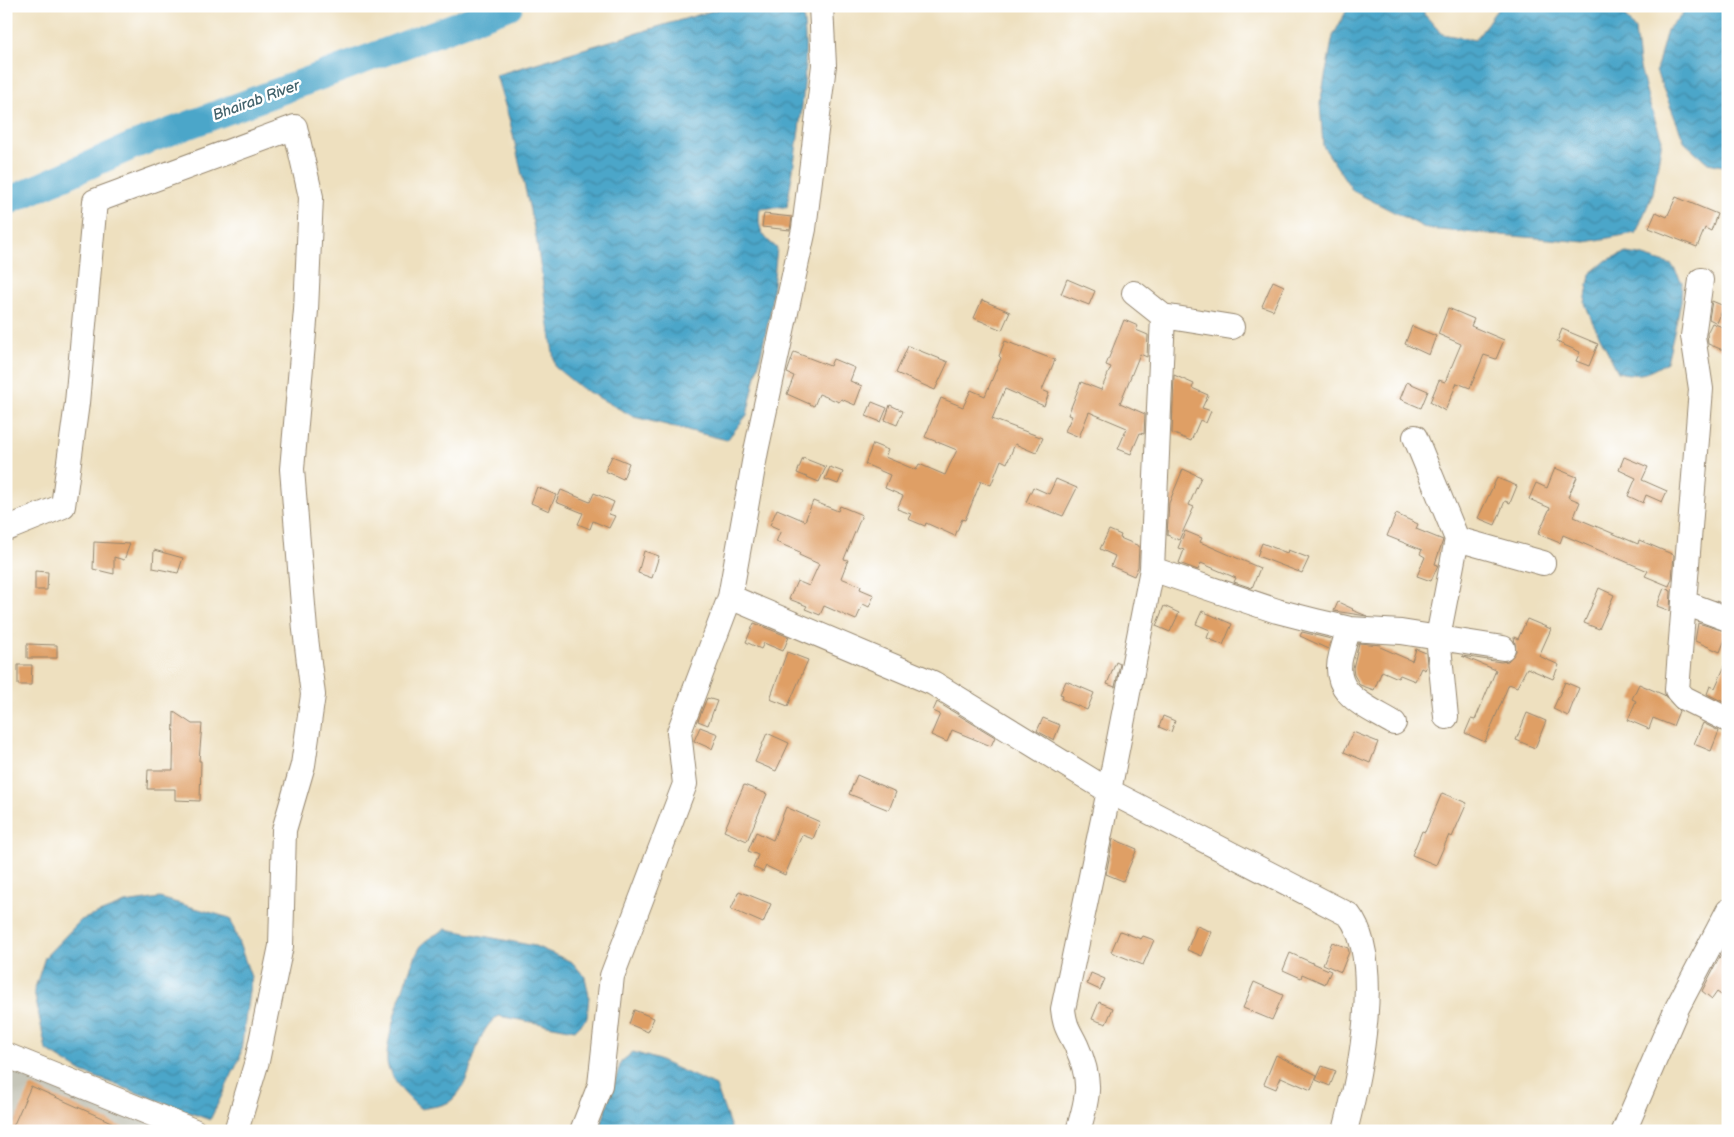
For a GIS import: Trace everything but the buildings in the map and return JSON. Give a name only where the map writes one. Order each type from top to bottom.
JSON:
[{"type":"street","points":[[582,1131],[600,1084],[612,976],[685,784],[678,732],[730,597],[756,451],[804,229],[824,65],[821,6]]},
{"type":"street","points":[[6,529],[63,506],[77,403],[95,201],[295,128],[311,197],[306,310],[292,469],[305,630],[313,695],[303,765],[284,830],[281,946],[257,1061],[236,1131]]},
{"type":"street","points":[[1702,280],[1693,336],[1701,389],[1677,690],[1684,698],[1728,720]]},
{"type":"street","points":[[1134,293],[1163,316],[1232,327]]},
{"type":"street","points":[[1078,1131],[1088,1099],[1089,1083],[1086,1066],[1065,1027],[1062,1009],[1109,791],[1152,569],[1163,316]]},
{"type":"street","points":[[1415,437],[1457,539],[1438,637],[1446,717]]},
{"type":"street","points":[[1457,539],[1543,563]]},
{"type":"street","points":[[1152,569],[1277,611],[1350,629],[1400,632],[1503,648]]},
{"type":"street","points":[[730,597],[933,683],[1109,791],[1349,915],[1356,924],[1368,980],[1359,1076],[1345,1131]]},
{"type":"street","points":[[1685,602],[1728,620]]},
{"type":"street","points":[[1350,629],[1339,663],[1339,676],[1350,695],[1394,723]]},
{"type":"street","points":[[1624,1131],[1677,1008],[1728,911]]},
{"type":"street","points":[[6,1055],[194,1131]]},
{"type":"shaded area","points":[[6,1061],[172,1131],[131,1131],[31,1086],[21,1107],[75,1131],[29,1131],[12,1123],[6,1131]]},
{"type":"water","points":[[728,6],[802,6],[805,56],[799,132],[787,207],[760,209],[759,222],[762,232],[777,248],[770,314],[747,415],[727,440],[634,417],[581,388],[555,367],[536,237],[510,122],[496,75]]},
{"type":"water","points":[[1349,6],[1424,6],[1424,14],[1442,34],[1475,40],[1501,6],[1618,6],[1635,30],[1639,63],[1649,102],[1662,140],[1653,193],[1636,233],[1586,242],[1427,229],[1353,191],[1323,146],[1320,103],[1333,36]]},
{"type":"water","points":[[1689,6],[1728,6],[1728,167],[1708,163],[1685,143],[1656,71],[1667,30]]},
{"type":"water","points":[[1626,253],[1640,255],[1672,265],[1682,282],[1681,302],[1667,362],[1649,372],[1638,374],[1618,372],[1585,303],[1590,274],[1607,260]]},
{"type":"water","points":[[160,898],[230,918],[251,977],[240,1058],[210,1120],[82,1072],[46,1050],[34,991],[45,957],[81,920],[125,903]]},
{"type":"water","points":[[446,929],[535,946],[572,962],[585,977],[589,996],[587,1018],[575,1030],[498,1016],[489,1024],[483,1034],[460,1091],[449,1102],[421,1109],[394,1079],[388,1067],[387,1057],[397,1006],[416,956],[426,941]]},
{"type":"water","points":[[633,1052],[656,1059],[716,1086],[732,1131],[599,1131],[621,1062]]},
{"type":"waterway","name":"Bhairab River","points":[[6,202],[132,146],[509,6]]}]
